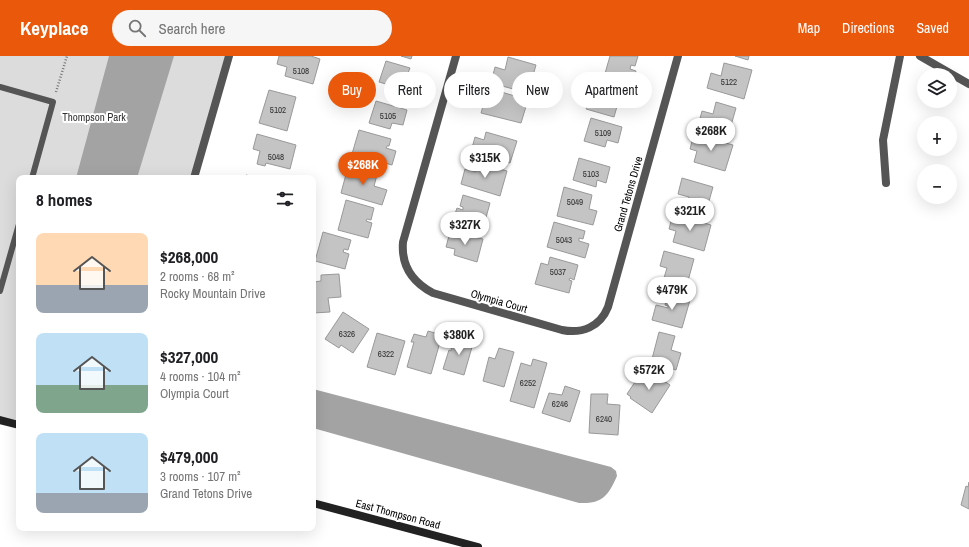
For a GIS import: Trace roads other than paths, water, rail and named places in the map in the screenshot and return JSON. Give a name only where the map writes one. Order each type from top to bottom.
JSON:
[{"type":"main road","points":[[0,420],[16,424]]},
{"type":"main road","name":"East Thompson Road","points":[[316,504],[478,547]]},
{"type":"street","points":[[195,175],[229,56]]},
{"type":"street","name":"Olympia Court","points":[[456,56],[403,242],[403,257],[410,275],[418,284],[433,293],[562,330],[578,332],[587,329]]},
{"type":"street","name":"Grand Tetons Drive","points":[[587,329],[599,321],[608,307],[678,56]]},
{"type":"street","points":[[886,183],[883,140],[900,56]]},
{"type":"street","points":[[920,56],[969,84]]},
{"type":"lane","points":[[0,87],[53,102],[33,175]]},
{"type":"lane","points":[[0,291],[16,235]]},
{"type":"park label","name":"Thompson Park","points":[[94,117]]}]
